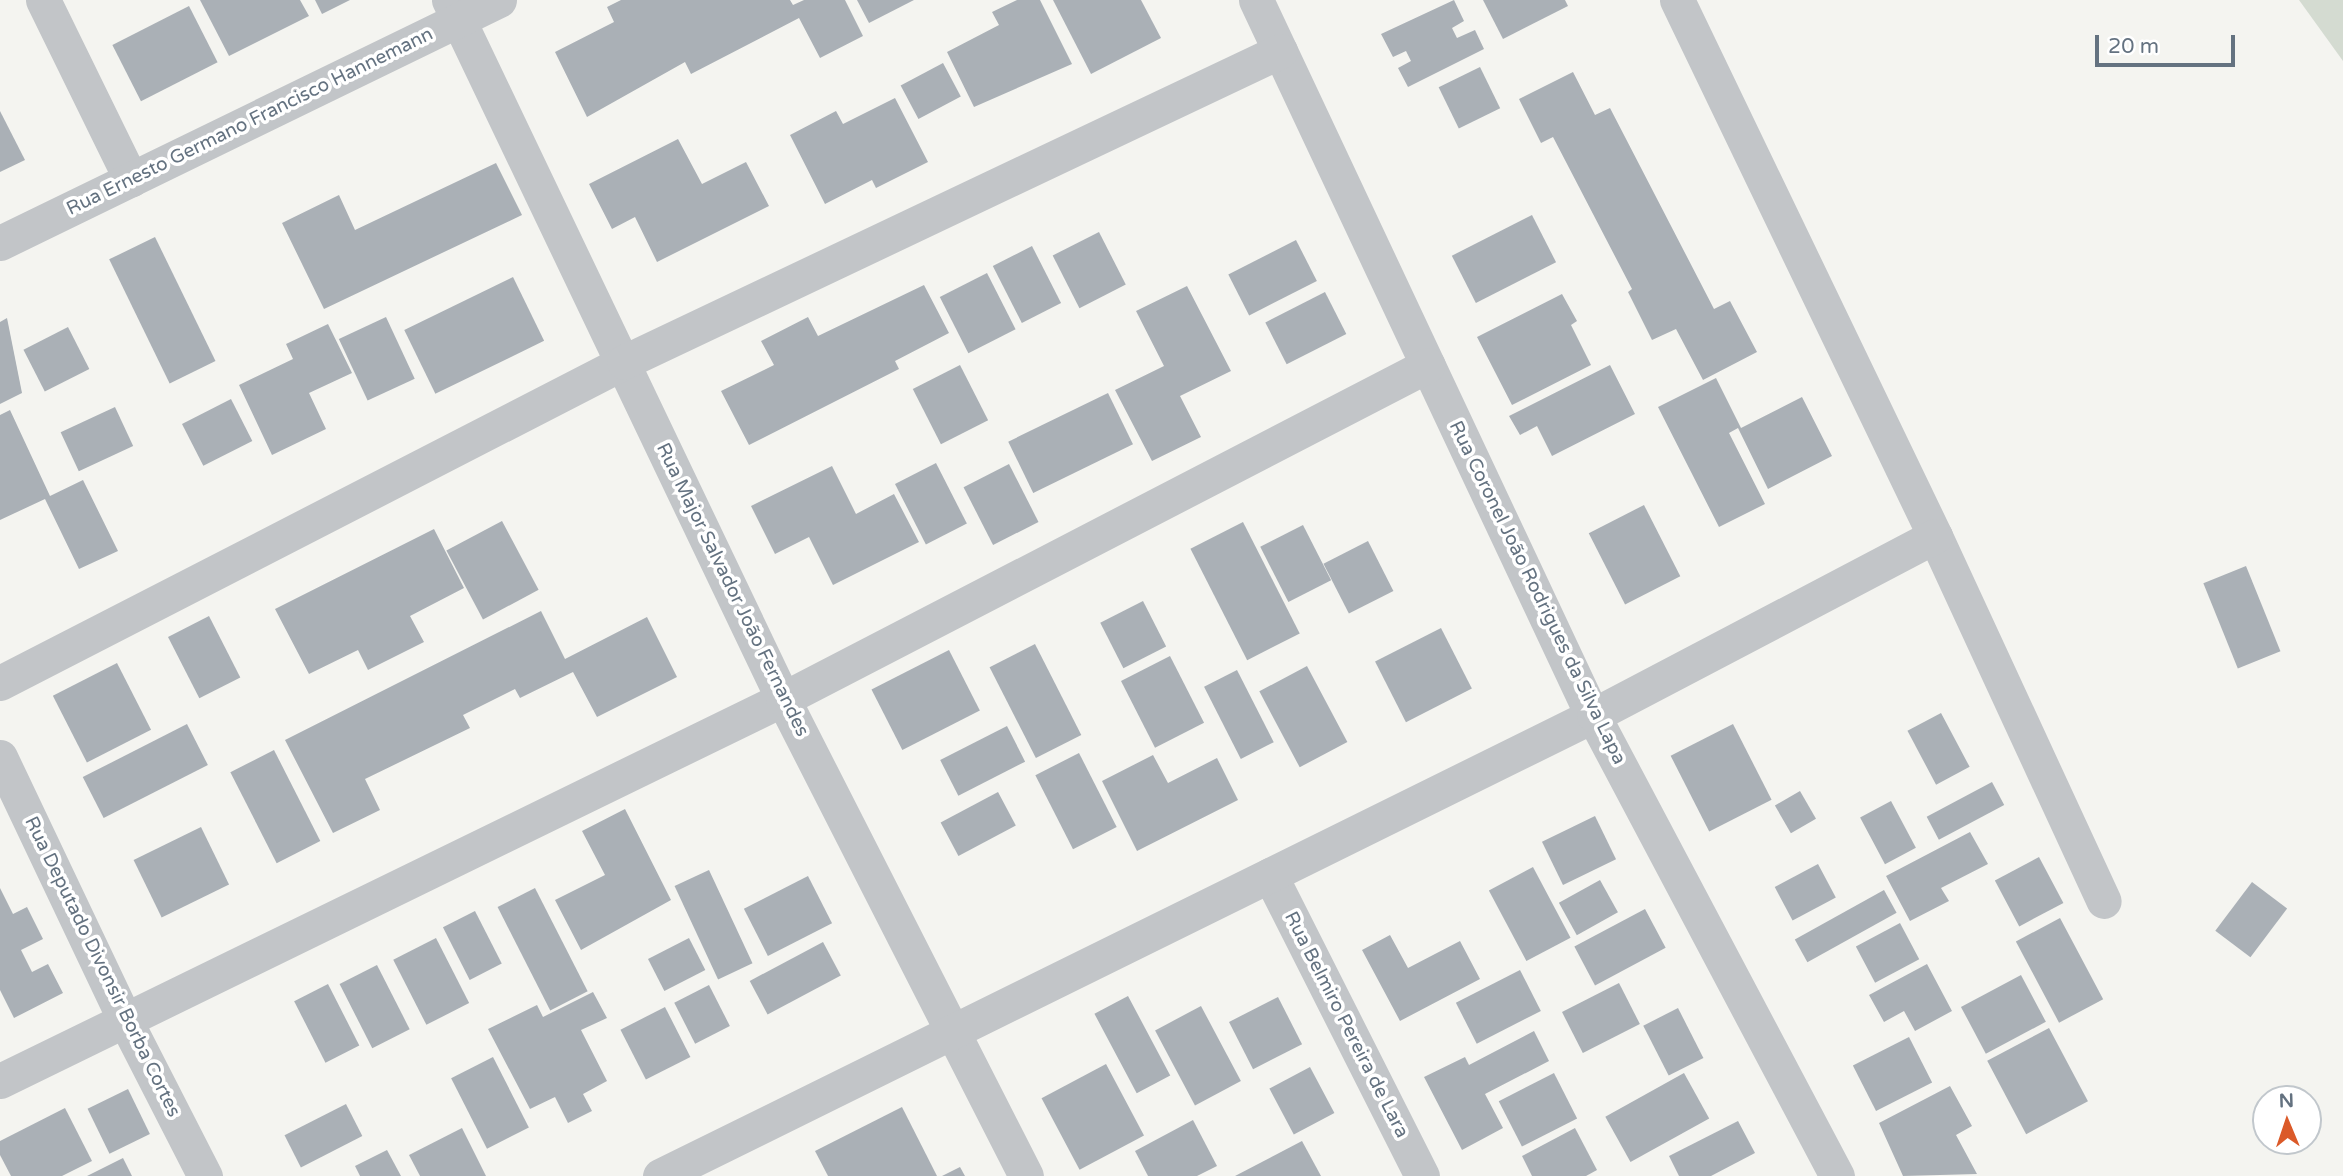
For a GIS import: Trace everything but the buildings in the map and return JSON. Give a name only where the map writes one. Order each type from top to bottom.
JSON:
[{"type":"street","points":[[43,0],[131,180]]},
{"type":"street","name":"Rua Ernesto Germano Francisco Hannemann","points":[[0,243],[131,180],[453,10],[499,0]]},
{"type":"street","name":"Rua Coronel João Rodrigues da Silva Lapa","points":[[1256,0],[1594,715],[1837,1176]]},
{"type":"street","points":[[1677,0],[1936,536],[2104,901]]},
{"type":"street","name":"Rua Major Salvador João Fernandes","points":[[453,10],[624,362],[783,699],[955,1030],[1026,1176]]},
{"type":"street","points":[[0,683],[624,362],[1280,51]]},
{"type":"street","points":[[0,1081],[124,1018],[783,699],[1428,365]]},
{"type":"street","points":[[660,1176],[1594,715],[1936,536]]},
{"type":"street","name":"Rua Deputado Divonsir Borba Cortes","points":[[0,757],[124,1018],[205,1176]]},
{"type":"street","name":"Rua Belmiro Pereira de Lara","points":[[1270,875],[1422,1176]]},
{"type":"shaded area","points":[[2299,0],[2343,0],[2343,61]]}]
